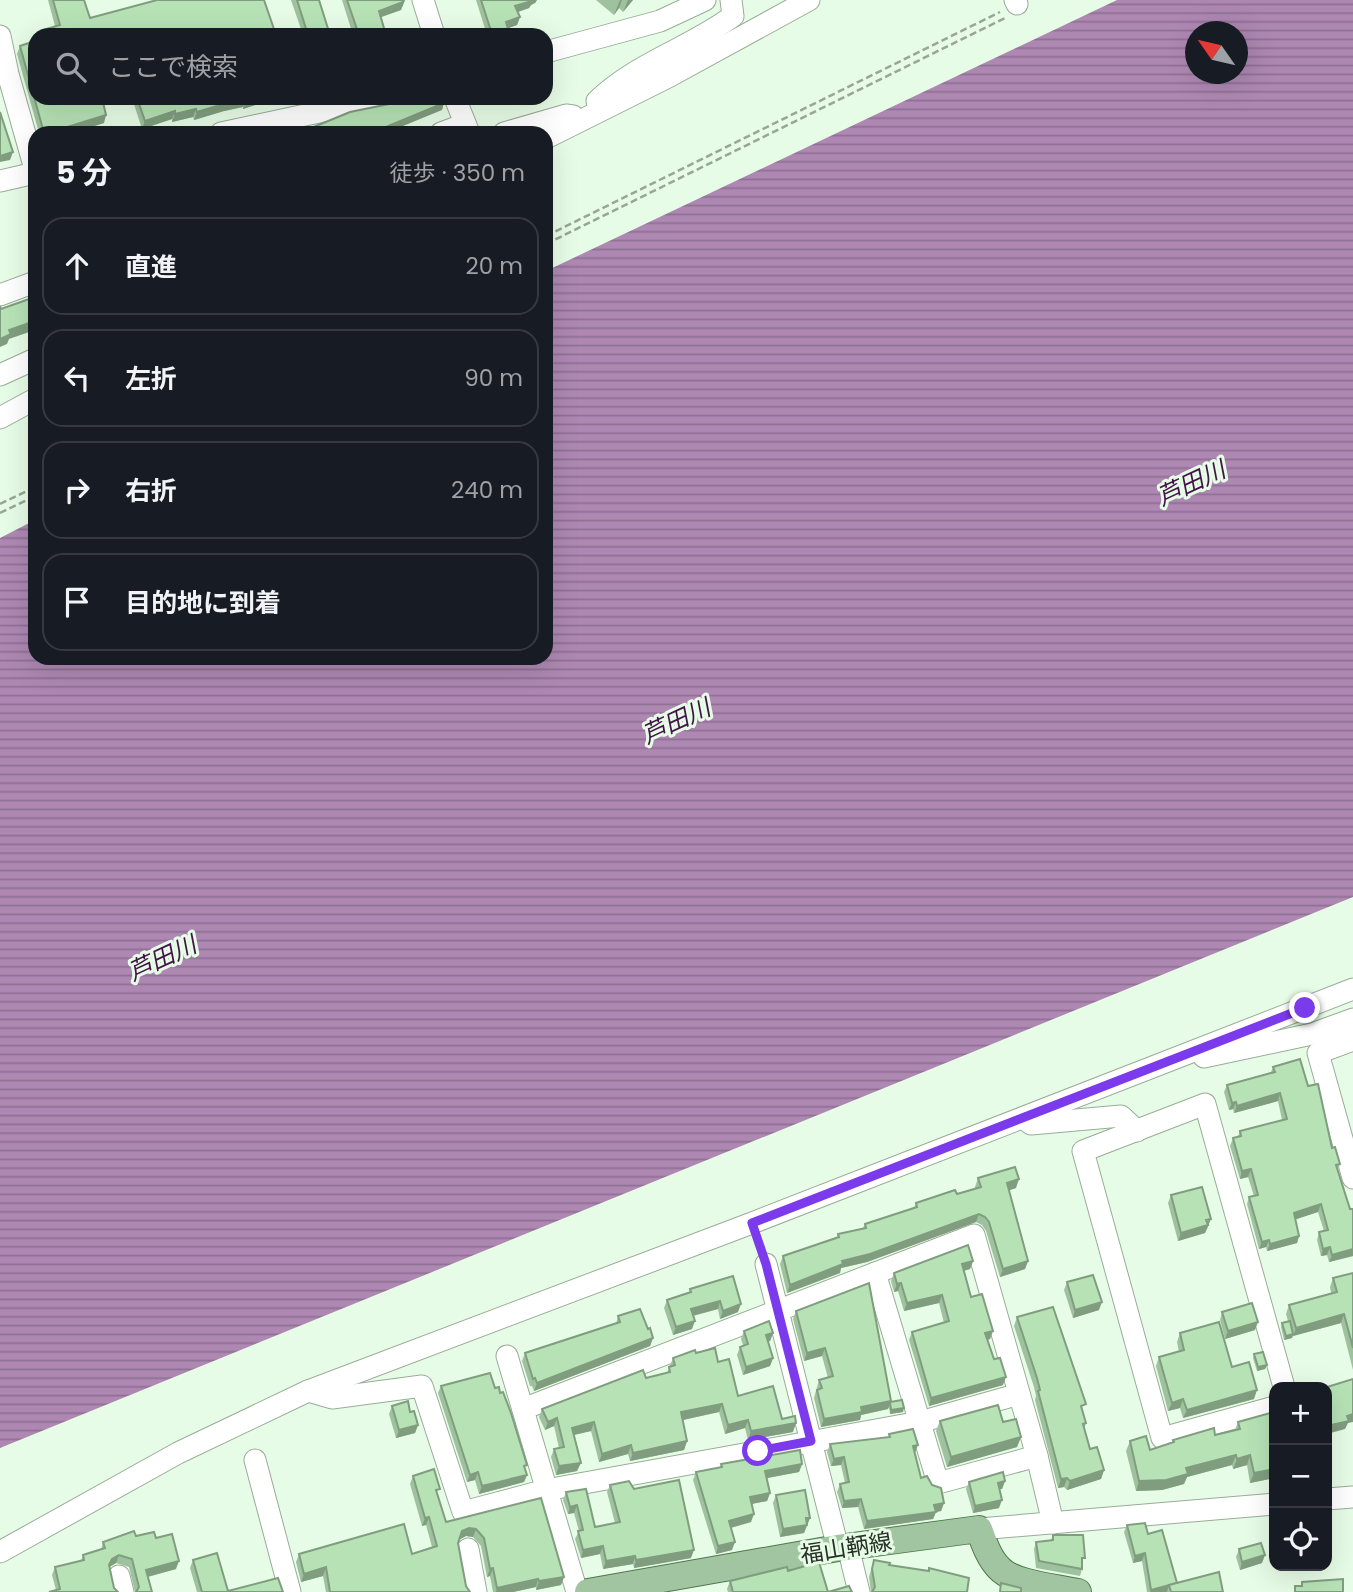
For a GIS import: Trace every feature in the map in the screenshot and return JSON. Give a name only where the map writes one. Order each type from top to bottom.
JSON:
[{"type":"main road","name":"福山鞆線","points":[[587,1592],[843,1547],[979,1530]]},
{"type":"main road","points":[[979,1530],[991,1559],[1001,1571],[1016,1579],[1077,1592]]},
{"type":"street","points":[[423,0],[432,28]]},
{"type":"street","points":[[553,50],[660,22],[705,0]]},
{"type":"street","points":[[586,117],[599,99],[646,65],[715,29],[733,16],[732,0]]},
{"type":"street","points":[[553,134],[670,76],[808,0]]},
{"type":"street","points":[[0,37],[28,146]]},
{"type":"street","points":[[254,126],[352,105]]},
{"type":"street","points":[[458,105],[466,126]]},
{"type":"street","points":[[529,126],[566,115],[586,117]]},
{"type":"street","points":[[0,181],[28,173]]},
{"type":"street","points":[[0,295],[28,285]]},
{"type":"street","points":[[0,375],[28,362]]},
{"type":"street","points":[[0,418],[28,403]]},
{"type":"street","points":[[0,1552],[178,1453],[308,1391],[752,1223],[1353,989]]},
{"type":"street","points":[[1315,1043],[1353,1018]]},
{"type":"street","points":[[1185,1054],[1209,1057],[1353,1040]]},
{"type":"street","points":[[1315,1043],[1343,1105],[1353,1178]]},
{"type":"street","points":[[1269,1408],[1162,1438],[1083,1151],[1205,1104],[1283,1382]]},
{"type":"street","points":[[1021,1117],[1031,1124],[1121,1116],[1137,1131]]},
{"type":"street","points":[[523,1409],[974,1235],[1037,1456],[1053,1523]]},
{"type":"street","points":[[766,1264],[811,1441],[859,1592]]},
{"type":"street","points":[[876,1273],[938,1483],[1037,1456]]},
{"type":"street","points":[[507,1356],[577,1592]]},
{"type":"street","points":[[308,1391],[332,1398],[422,1386],[463,1512],[547,1490],[920,1422],[1019,1394]]},
{"type":"street","points":[[255,1460],[290,1592]]},
{"type":"street","points":[[1332,1499],[1353,1497]]},
{"type":"street","points":[[979,1530],[1269,1504]]},
{"type":"street","points":[[467,1549],[476,1592]]},
{"type":"path","points":[[553,233],[1014,7]]},
{"type":"path","points":[[553,240],[1014,7]]},
{"type":"path","points":[[0,504],[28,490]]},
{"type":"path","points":[[0,513],[28,499]]},
{"type":"water","name":"芦田川","points":[[1117,0],[1353,0],[1353,897],[0,1448],[0,538],[28,524],[28,665],[553,665],[553,268]]},
{"type":"building","points":[[53,0],[84,0],[90,18],[157,0],[264,0],[274,28],[50,28],[60,25]]},
{"type":"building","points":[[297,0],[319,0],[328,28],[306,28]]},
{"type":"building","points":[[347,0],[403,0],[379,11],[384,28],[357,28]]},
{"type":"building","points":[[481,0],[532,0],[515,6],[520,17],[506,22],[508,28],[490,28]]},
{"type":"building","points":[[28,43],[28,75],[20,46]]},
{"type":"building","points":[[36,105],[104,105],[106,115],[71,126],[42,126]]},
{"type":"building","points":[[139,105],[220,105],[197,112],[196,109],[175,114],[175,111],[145,121]]},
{"type":"building","points":[[384,105],[439,105],[388,126],[316,126],[350,112]]},
{"type":"building","points":[[0,112],[13,152],[0,156]]},
{"type":"building","points":[[28,299],[28,323],[9,330],[11,334],[0,339],[0,306],[1,309]]},
{"type":"building","points":[[1300,1059],[1308,1086],[1318,1084],[1332,1148],[1335,1147],[1340,1164],[1336,1165],[1350,1209],[1353,1209],[1353,1249],[1332,1255],[1330,1247],[1323,1249],[1319,1232],[1328,1230],[1321,1204],[1294,1213],[1299,1236],[1270,1244],[1269,1240],[1262,1242],[1249,1197],[1258,1195],[1251,1169],[1242,1171],[1233,1138],[1241,1136],[1240,1131],[1287,1119],[1280,1093],[1237,1106],[1236,1102],[1232,1103],[1227,1085],[1275,1072],[1273,1067]]},
{"type":"building","points":[[1015,1167],[1019,1179],[1007,1183],[1028,1261],[1003,1269],[989,1222],[979,1214],[870,1254],[842,1261],[843,1264],[790,1285],[783,1256],[839,1237],[838,1234],[866,1228],[865,1224],[917,1207],[916,1203],[955,1190],[957,1194],[981,1187],[978,1178]]},
{"type":"building","points":[[1202,1187],[1211,1219],[1206,1220],[1208,1225],[1181,1233],[1171,1195]]},
{"type":"building","points":[[968,1245],[973,1261],[962,1264],[971,1297],[982,1294],[993,1331],[985,1333],[994,1359],[1000,1358],[1006,1377],[931,1398],[912,1332],[949,1321],[942,1295],[907,1303],[901,1283],[897,1284],[894,1273]]},
{"type":"building","points":[[1353,1273],[1353,1348],[1344,1314],[1296,1328],[1289,1305],[1337,1292],[1333,1278]]},
{"type":"building","points":[[1093,1275],[1102,1302],[1075,1310],[1067,1282]]},
{"type":"building","points":[[733,1276],[741,1304],[723,1311],[720,1301],[691,1309],[695,1321],[676,1327],[667,1300],[691,1292],[690,1289]]},
{"type":"building","points":[[869,1283],[891,1401],[861,1407],[862,1412],[824,1419],[817,1390],[822,1388],[819,1380],[833,1376],[825,1348],[807,1353],[796,1311]]},
{"type":"building","points":[[1252,1303],[1258,1322],[1228,1331],[1222,1312]]},
{"type":"building","points":[[1053,1307],[1086,1404],[1081,1406],[1090,1449],[1097,1447],[1104,1470],[1070,1481],[1067,1478],[1061,1479],[1037,1378],[1017,1317]]},
{"type":"building","points":[[640,1309],[653,1338],[537,1383],[535,1378],[533,1379],[525,1353],[620,1322],[618,1316]]},
{"type":"building","points":[[769,1321],[773,1333],[766,1335],[773,1358],[746,1367],[740,1347],[748,1344],[744,1331]]},
{"type":"building","points":[[1290,1321],[1293,1334],[1286,1336],[1282,1323]]},
{"type":"building","points":[[1219,1322],[1232,1367],[1249,1362],[1257,1390],[1187,1410],[1183,1399],[1172,1403],[1159,1357],[1184,1350],[1180,1333]]},
{"type":"building","points":[[715,1348],[718,1362],[729,1359],[738,1396],[773,1386],[782,1419],[795,1416],[796,1423],[751,1431],[748,1420],[728,1425],[722,1404],[681,1412],[687,1441],[633,1453],[631,1445],[602,1454],[594,1422],[572,1428],[581,1463],[559,1466],[554,1449],[564,1447],[557,1418],[548,1422],[542,1409],[643,1370],[646,1378],[670,1372],[669,1367],[675,1365],[673,1358],[695,1350],[696,1353]]},
{"type":"building","points":[[1263,1352],[1267,1365],[1258,1367],[1254,1354]]},
{"type":"building","points":[[490,1373],[495,1388],[499,1387],[500,1393],[503,1392],[511,1413],[527,1465],[524,1466],[527,1475],[482,1486],[478,1472],[470,1475],[441,1386]]},
{"type":"building","points":[[1353,1379],[1353,1414],[1347,1416],[1349,1421],[1332,1425],[1332,1385]]},
{"type":"building","points":[[902,1400],[904,1408],[891,1410],[890,1402]]},
{"type":"building","points":[[408,1401],[410,1412],[414,1411],[418,1425],[399,1430],[392,1406]]},
{"type":"building","points":[[998,1405],[1003,1422],[1016,1419],[1021,1437],[951,1457],[940,1421]]},
{"type":"building","points":[[1269,1413],[1269,1470],[1254,1473],[1250,1455],[1237,1459],[1236,1455],[1186,1468],[1188,1474],[1166,1480],[1139,1481],[1130,1441],[1146,1436],[1150,1450],[1214,1428],[1215,1435],[1240,1429],[1238,1422]]},
{"type":"building","points":[[913,1429],[918,1445],[913,1446],[921,1478],[927,1476],[932,1485],[941,1488],[944,1503],[934,1505],[936,1512],[867,1521],[861,1499],[844,1501],[840,1484],[849,1482],[844,1457],[834,1459],[830,1444],[890,1437],[889,1434]]},
{"type":"building","points":[[800,1450],[802,1464],[765,1471],[770,1493],[750,1497],[754,1514],[729,1521],[735,1542],[718,1546],[696,1472],[722,1467],[721,1464]]},
{"type":"building","points":[[434,1469],[440,1489],[436,1490],[446,1522],[541,1498],[564,1577],[538,1579],[497,1588],[484,1538],[476,1529],[469,1528],[462,1531],[458,1543],[466,1586],[470,1592],[330,1592],[326,1567],[304,1574],[299,1554],[404,1524],[412,1554],[437,1546],[429,1517],[425,1518],[413,1476]]},
{"type":"building","points":[[1003,1472],[1005,1481],[998,1483],[1002,1500],[975,1506],[969,1482]]},
{"type":"building","points":[[679,1480],[694,1550],[636,1560],[635,1556],[606,1561],[603,1546],[583,1550],[578,1531],[583,1530],[577,1505],[570,1507],[566,1492],[586,1489],[595,1527],[620,1522],[610,1485],[629,1481],[634,1489]]},
{"type":"building","points":[[805,1490],[810,1518],[806,1518],[807,1525],[783,1529],[776,1495]]},
{"type":"building","points":[[1145,1523],[1148,1534],[1162,1530],[1177,1583],[1151,1590],[1145,1553],[1135,1556],[1127,1525]]},
{"type":"building","points":[[134,1531],[136,1536],[154,1532],[156,1538],[172,1534],[179,1561],[146,1570],[152,1592],[136,1592],[139,1587],[132,1559],[119,1555],[112,1559],[109,1565],[114,1588],[118,1592],[49,1592],[60,1589],[55,1567],[84,1560],[83,1555],[105,1548],[103,1542]]},
{"type":"building","points":[[1053,1535],[1083,1535],[1085,1558],[1082,1558],[1082,1569],[1039,1561],[1036,1542],[1053,1540]]},
{"type":"building","points":[[1261,1543],[1265,1555],[1242,1562],[1239,1549]]},
{"type":"building","points":[[217,1553],[228,1591],[278,1578],[283,1592],[202,1592],[193,1560]]},
{"type":"building","points":[[874,1560],[929,1571],[929,1568],[969,1578],[967,1592],[872,1592],[875,1587],[872,1569]]},
{"type":"building","points":[[819,1562],[828,1592],[733,1592],[730,1581],[787,1567],[788,1571]]},
{"type":"building","points":[[1219,1572],[1223,1592],[1171,1592],[1169,1585]]},
{"type":"building","points":[[1343,1579],[1343,1592],[1295,1592],[1295,1586],[1302,1586],[1302,1582]]},
{"type":"building","points":[[1001,1583],[1021,1588],[1021,1592],[1000,1592]]},
{"type":"building","points":[[849,1586],[852,1592],[828,1592]]},
{"type":"route","points":[[758,1451],[811,1441],[766,1264],[752,1223],[1305,1008]]}]
